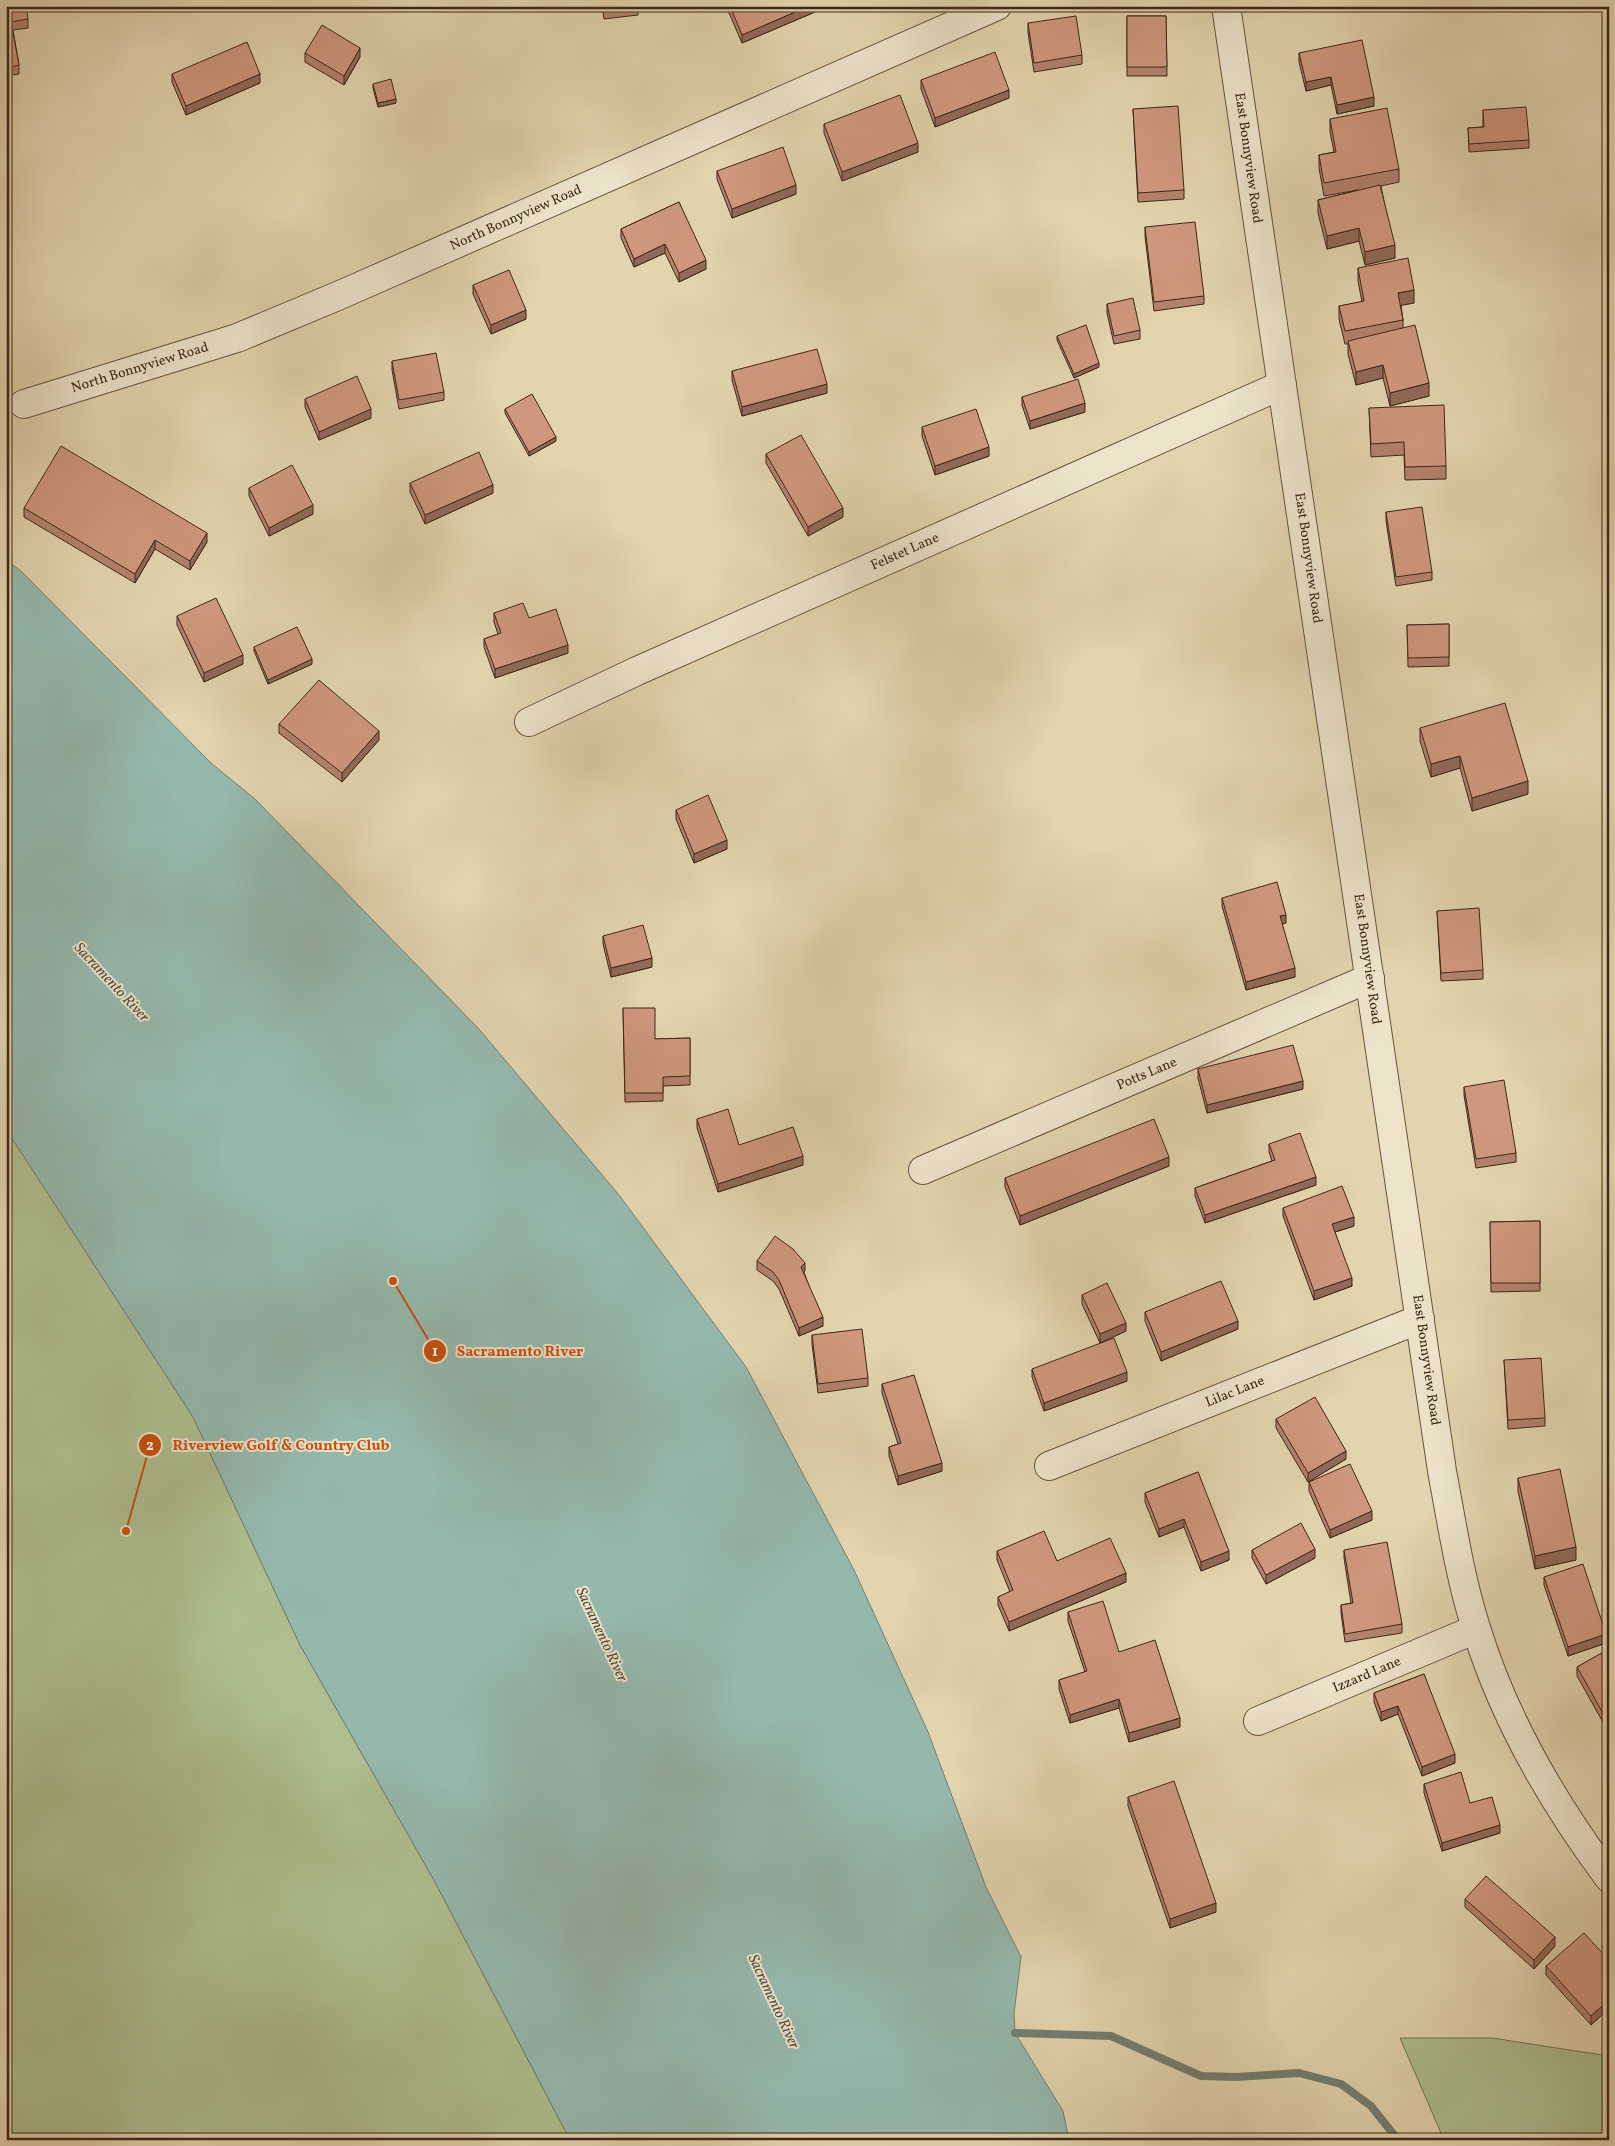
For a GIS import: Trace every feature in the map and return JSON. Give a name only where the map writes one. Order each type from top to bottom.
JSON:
[{"type":"street","name":"North Bonnyview Road","points":[[24,404],[237,338],[340,295],[997,6]]},
{"type":"street","name":"East Bonnyview Road","points":[[1226,6],[1450,1518],[1476,1629],[1497,1687],[1542,1779],[1586,1848],[1609,1878]]},
{"type":"street","name":"Felstet Lane","points":[[529,722],[637,671],[1282,385]]},
{"type":"street","name":"Potts Lane","points":[[923,1170],[1370,978]]},
{"type":"street","name":"Lilac Lane","points":[[1049,1466],[1420,1319]]},
{"type":"street","name":"Izzard Lane","points":[[1258,1721],[1476,1629]]},
{"type":"green space","points":[[6,1129],[193,1417],[300,1645],[435,1882],[570,2140],[6,2140]]},
{"type":"green space","points":[[1400,2038],[1492,2038],[1609,2056],[1609,2140],[1444,2140]]},
{"type":"water","name":"Sacramento River","points":[[6,560],[21,571],[211,763],[255,799],[478,1028],[619,1195],[746,1367],[854,1570],[928,1732],[986,1887],[1021,1957],[1014,2013],[1015,2033],[1063,2111],[1069,2140],[570,2140],[435,1882],[300,1645],[193,1417],[6,1129]]},
{"type":"building","points":[[6,6],[26,6],[28,19],[11,22],[19,65],[6,68]]},
{"type":"building","points":[[603,6],[636,6],[604,10]]},
{"type":"building","points":[[730,6],[809,6],[742,35]]},
{"type":"building","points":[[1076,16],[1082,55],[1034,63],[1028,23]]},
{"type":"building","points":[[1127,16],[1166,16],[1167,67],[1127,67]]},
{"type":"building","points":[[322,25],[360,48],[344,76],[305,53]]},
{"type":"building","points":[[1362,40],[1374,97],[1337,105],[1331,77],[1306,82],[1299,53]]},
{"type":"building","points":[[247,42],[260,74],[186,106],[172,74]]},
{"type":"building","points":[[995,52],[1009,90],[935,118],[921,80]]},
{"type":"building","points":[[391,79],[396,99],[378,103],[373,84]]},
{"type":"building","points":[[900,95],[918,143],[842,172],[824,124]]},
{"type":"building","points":[[1178,106],[1184,190],[1138,193],[1133,109]]},
{"type":"building","points":[[1526,107],[1529,140],[1469,144],[1468,128],[1484,127],[1483,110]]},
{"type":"building","points":[[1387,108],[1399,169],[1324,183],[1319,155],[1336,152],[1330,119]]},
{"type":"building","points":[[783,147],[796,185],[732,209],[717,171]]},
{"type":"building","points":[[1380,185],[1395,245],[1365,252],[1359,228],[1327,236],[1318,200]]},
{"type":"building","points":[[679,202],[706,260],[679,273],[665,244],[634,259],[621,229]]},
{"type":"building","points":[[1195,222],[1204,296],[1154,302],[1145,227]]},
{"type":"building","points":[[1408,258],[1414,290],[1398,293],[1403,320],[1345,331],[1339,306],[1364,301],[1358,268]]},
{"type":"building","points":[[509,270],[526,310],[491,325],[473,285]]},
{"type":"building","points":[[1133,298],[1140,330],[1114,336],[1107,304]]},
{"type":"building","points":[[1086,325],[1099,363],[1074,374],[1057,336]]},
{"type":"building","points":[[1415,325],[1429,383],[1390,393],[1383,365],[1356,372],[1348,341]]},
{"type":"building","points":[[817,349],[827,384],[742,407],[732,371]]},
{"type":"building","points":[[436,353],[444,392],[399,400],[392,361]]},
{"type":"building","points":[[357,376],[371,409],[319,432],[305,399]]},
{"type":"building","points":[[1078,379],[1085,403],[1030,421],[1022,397]]},
{"type":"building","points":[[532,394],[556,437],[529,452],[505,409]]},
{"type":"building","points":[[1444,405],[1446,466],[1405,467],[1404,442],[1371,444],[1369,408]]},
{"type":"building","points":[[976,409],[989,447],[935,466],[922,427]]},
{"type":"building","points":[[801,435],[843,508],[808,527],[766,454]]},
{"type":"building","points":[[61,446],[207,533],[190,561],[155,540],[135,574],[24,508]]},
{"type":"building","points":[[479,452],[493,485],[425,515],[410,483]]},
{"type":"building","points":[[292,465],[313,505],[269,528],[249,488]]},
{"type":"building","points":[[1422,507],[1432,572],[1396,577],[1386,512]]},
{"type":"building","points":[[216,598],[243,655],[204,673],[177,616]]},
{"type":"building","points":[[523,603],[529,618],[556,609],[568,645],[495,669],[484,639],[501,633],[494,613]]},
{"type":"building","points":[[1449,624],[1449,657],[1408,658],[1407,625]]},
{"type":"building","points":[[297,627],[312,659],[268,680],[254,647]]},
{"type":"building","points":[[319,680],[379,731],[342,773],[279,724]]},
{"type":"building","points":[[1505,703],[1528,781],[1472,798],[1460,756],[1431,764],[1420,728]]},
{"type":"building","points":[[708,795],[727,840],[694,854],[676,810]]},
{"type":"building","points":[[1277,882],[1286,915],[1280,916],[1295,968],[1246,982],[1222,898]]},
{"type":"building","points":[[1479,908],[1483,970],[1441,973],[1437,911]]},
{"type":"building","points":[[643,925],[652,958],[611,968],[603,936]]},
{"type":"building","points":[[623,1008],[655,1008],[655,1039],[690,1038],[690,1076],[663,1077],[663,1093],[625,1093]]},
{"type":"building","points":[[1293,1045],[1303,1081],[1207,1105],[1198,1069]]},
{"type":"building","points":[[1504,1080],[1516,1153],[1476,1159],[1464,1087]]},
{"type":"building","points":[[728,1109],[739,1145],[793,1127],[803,1156],[718,1184],[697,1119]]},
{"type":"building","points":[[1154,1119],[1169,1157],[1020,1216],[1005,1178]]},
{"type":"building","points":[[1300,1133],[1316,1177],[1205,1215],[1195,1188],[1275,1160],[1269,1144]]},
{"type":"building","points":[[1342,1186],[1354,1217],[1332,1224],[1352,1278],[1314,1291],[1283,1208]]},
{"type":"building","points":[[1540,1221],[1540,1283],[1491,1283],[1490,1222]]},
{"type":"building","points":[[775,1236],[793,1249],[805,1263],[801,1267],[823,1317],[799,1328],[779,1280],[773,1272],[757,1261]]},
{"type":"building","points":[[1221,1281],[1238,1321],[1161,1352],[1145,1312]]},
{"type":"building","points":[[1107,1283],[1126,1323],[1100,1334],[1082,1295]]},
{"type":"building","points":[[862,1329],[868,1378],[818,1384],[812,1335]]},
{"type":"building","points":[[1114,1338],[1127,1372],[1044,1403],[1032,1369]]},
{"type":"building","points":[[1541,1358],[1545,1418],[1508,1420],[1504,1360]]},
{"type":"building","points":[[914,1375],[942,1463],[898,1476],[889,1447],[901,1443],[882,1384]]},
{"type":"building","points":[[1315,1397],[1346,1451],[1308,1473],[1276,1419]]},
{"type":"building","points":[[1350,1464],[1372,1511],[1330,1530],[1309,1482]]},
{"type":"building","points":[[1560,1469],[1576,1547],[1535,1556],[1518,1478]]},
{"type":"building","points":[[1198,1472],[1229,1551],[1201,1562],[1184,1519],[1159,1529],[1145,1493]]},
{"type":"building","points":[[1301,1523],[1315,1549],[1266,1575],[1252,1550]]},
{"type":"building","points":[[1044,1531],[1057,1561],[1110,1538],[1126,1573],[1009,1622],[998,1597],[1013,1590],[997,1551]]},
{"type":"building","points":[[1387,1542],[1402,1624],[1345,1634],[1341,1605],[1353,1603],[1344,1550]]},
{"type":"building","points":[[1583,1564],[1606,1634],[1568,1647],[1544,1577]]},
{"type":"building","points":[[1103,1601],[1119,1652],[1155,1640],[1180,1718],[1129,1733],[1119,1699],[1070,1715],[1059,1680],[1087,1671],[1068,1612]]},
{"type":"building","points":[[1609,1649],[1609,1724],[1577,1667]]},
{"type":"building","points":[[1424,1674],[1455,1754],[1422,1767],[1398,1706],[1381,1712],[1374,1693]]},
{"type":"building","points":[[1461,1772],[1470,1803],[1492,1797],[1500,1825],[1442,1843],[1424,1784]]},
{"type":"building","points":[[1174,1781],[1216,1903],[1170,1919],[1128,1797]]},
{"type":"building","points":[[1486,1876],[1555,1937],[1534,1960],[1465,1899]]},
{"type":"building","points":[[1584,1933],[1609,1960],[1609,2012],[1603,2005],[1591,2016],[1546,1966]]},
{"type":"waterway","points":[[1015,2033],[1111,2036],[1201,2076],[1236,2077],[1299,2073],[1341,2084],[1371,2106],[1398,2140]]},
{"type":"place","name":"Sacramento River","points":[[393,1281]]},
{"type":"place","name":"Riverview Golf & Country Club","points":[[126,1531]]}]
